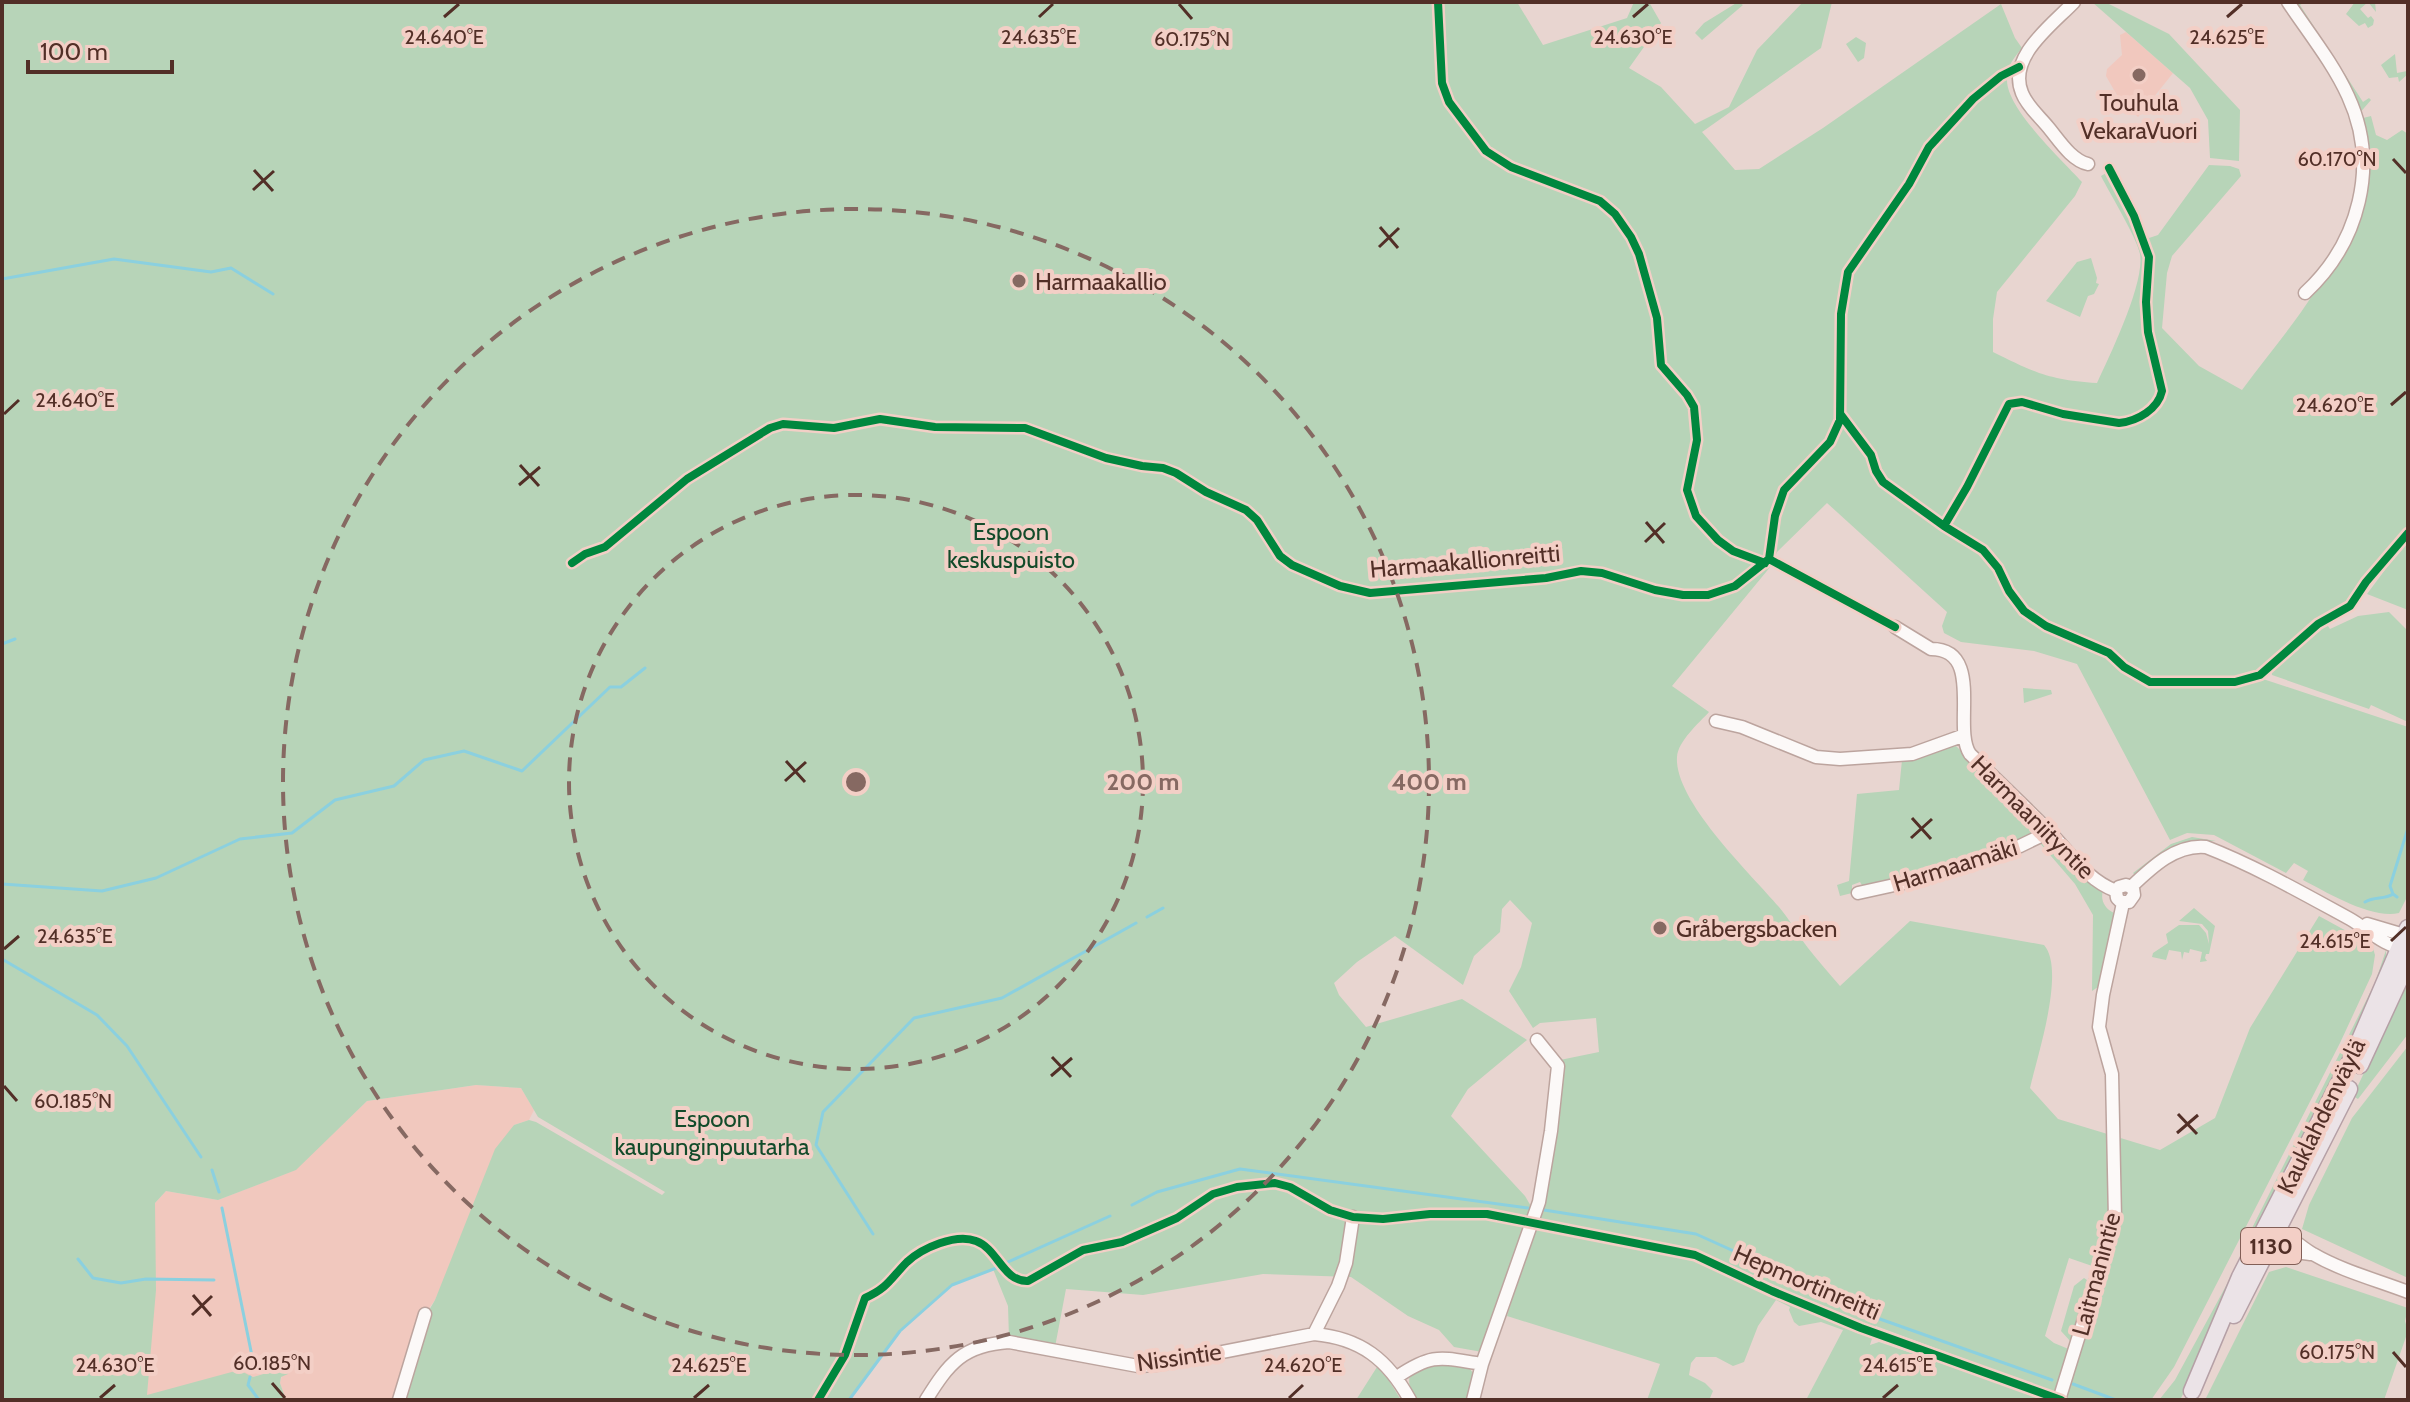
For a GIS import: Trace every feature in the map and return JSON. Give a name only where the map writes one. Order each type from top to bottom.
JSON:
[{"type":"main road","name":"Kauklahdenväylä","points":[[2189,1395],[2327,1134],[2406,943]]},
{"type":"street","points":[[2074,2],[2025,56],[2019,67],[2019,86],[2044,123],[2079,162],[2088,164]]},
{"type":"street","points":[[2288,2],[2348,96],[2364,161],[2357,212],[2346,240],[2330,267],[2305,293]]},
{"type":"street","name":"Harmaaniityntie","points":[[1895,627],[1931,649],[1953,658],[1960,666],[1965,698],[1962,736],[1970,754],[2088,875],[2120,897],[2124,885],[2131,887],[2182,849],[2206,847],[2352,920],[2406,943]]},
{"type":"street","points":[[1716,721],[1742,727],[1816,757],[1840,759],[1912,754],[1962,736]]},
{"type":"street","name":"Harmaamäki","points":[[1858,893],[1908,882],[2020,846],[2049,832]]},
{"type":"street","name":"Laitmanintie","points":[[2059,1400],[2115,1219],[2112,1084],[2100,1035],[2099,1016],[2120,897]]},
{"type":"street","points":[[1473,1400],[1482,1364],[1539,1202],[1558,1066],[1537,1040]]},
{"type":"street","points":[[1314,1334],[1346,1263],[1353,1217]]},
{"type":"street","points":[[2271,1236],[2287,1251],[2313,1254],[2408,1292]]},
{"type":"street","points":[[399,1400],[425,1314]]},
{"type":"street","name":"Nissintie","points":[[926,1400],[960,1355],[975,1347],[1009,1342],[1138,1366],[1314,1334],[1353,1343],[1378,1358],[1397,1377]]},
{"type":"street","points":[[1410,1400],[1397,1377],[1422,1362],[1437,1357],[1482,1364]]},
{"type":"shaded area","name":"Touhula VekaraVuori","points":[[2126,32],[2173,73],[2138,117],[2118,97],[2106,76],[2107,69],[2122,55],[2120,35]]},
{"type":"shaded area","points":[[476,1085],[521,1088],[534,1110],[529,1120],[514,1125],[435,1300],[425,1314],[399,1400],[286,1400],[280,1383],[284,1368],[253,1377],[147,1396],[155,1203],[166,1191],[218,1200],[295,1170],[367,1101]]},
{"type":"green space","name":"Espoon keskuspuisto","points":[[2,2],[1517,2],[1543,45],[1627,18],[1634,2],[1649,2],[1661,23],[1629,68],[1661,87],[1695,124],[1729,107],[1757,50],[1803,2],[1832,2],[1821,48],[1702,132],[1735,170],[1759,169],[2001,4],[2022,48],[2008,71],[2010,93],[2037,134],[2082,182],[2075,196],[1997,292],[1993,352],[2044,374],[2097,383],[2125,319],[2140,267],[2140,254],[2134,238],[2101,176],[2113,169],[2149,238],[2158,235],[2209,165],[2230,166],[2239,169],[2241,176],[2172,256],[2167,273],[2162,328],[2199,366],[2242,390],[2348,246],[2363,199],[2364,152],[2359,119],[2371,116],[2376,135],[2387,140],[2402,130],[2408,134],[2408,525],[2346,607],[2312,626],[2249,676],[2251,681],[2263,679],[2408,727],[2408,895],[2399,913],[2363,909],[2303,880],[2308,871],[2294,863],[2286,873],[2214,835],[2187,833],[2170,840],[2077,664],[2034,651],[1961,642],[1944,633],[1942,626],[1947,612],[1827,503],[1777,552],[1771,566],[1672,686],[1709,712],[1678,751],[1679,775],[1688,794],[1716,836],[1779,907],[1840,986],[1910,921],[2044,945],[2050,957],[2051,993],[2030,1088],[2058,1119],[2160,1150],[2215,1118],[2250,1028],[2319,916],[2372,945],[2375,955],[2372,974],[2340,1043],[2174,1367],[2151,1400],[2063,1400],[2116,1226],[2109,1226],[2098,1268],[2069,1258],[2045,1336],[2071,1350],[2056,1393],[1876,1326],[1870,1345],[1879,1342],[2048,1400],[1806,1400],[1843,1330],[1821,1322],[1799,1326],[1794,1322],[1790,1307],[1776,1300],[1758,1326],[1744,1362],[1733,1366],[1716,1357],[1696,1357],[1691,1363],[1689,1375],[1713,1391],[1710,1398],[1647,1400],[1660,1364],[1507,1316],[1545,1200],[1558,1111],[1560,1060],[1599,1052],[1596,1018],[1540,1023],[1533,1028],[1509,991],[1521,967],[1532,923],[1510,900],[1502,909],[1500,932],[1474,956],[1463,985],[1395,936],[1357,962],[1334,983],[1339,995],[1366,1027],[1462,999],[1527,1040],[1468,1089],[1451,1116],[1525,1196],[1532,1208],[1482,1352],[1454,1347],[1439,1330],[1408,1316],[1351,1277],[1263,1274],[1143,1295],[1066,1289],[1055,1347],[1009,1338],[1008,1306],[993,1269],[952,1285],[900,1331],[849,1400],[399,1400],[421,1324],[435,1300],[495,1149],[514,1125],[529,1120],[536,1122],[662,1195],[665,1192],[538,1117],[521,1088],[476,1085],[367,1101],[296,1170],[218,1200],[166,1191],[155,1203],[156,1290],[147,1395],[239,1370],[253,1377],[284,1368],[289,1370],[288,1374],[281,1377],[280,1383],[286,1400],[2,1400]]},
{"type":"green space","points":[[1738,2],[1743,5],[1702,40],[1695,33],[1704,23]]},
{"type":"green space","points":[[2092,2],[2105,2],[2169,34],[2240,110],[2239,161],[2210,158],[2208,120],[2190,88]]},
{"type":"green space","points":[[2293,2],[2305,2],[2300,5],[2363,102],[2369,98],[2371,100],[2358,115]]},
{"type":"green space","points":[[2355,2],[2368,2],[2360,9],[2368,18],[2371,16],[2373,25],[2368,28],[2365,23],[2359,26],[2346,14]]},
{"type":"green space","points":[[1856,37],[1866,43],[1864,58],[1858,62],[1846,44]]},
{"type":"green space","points":[[2395,54],[2397,73],[2407,71],[2408,74],[2399,82],[2398,77],[2389,78],[2381,65]]},
{"type":"green space","points":[[2091,258],[2096,283],[2099,284],[2094,294],[2088,296],[2080,317],[2046,301],[2077,262]]},
{"type":"green space","points":[[2408,539],[2408,610],[2367,594]]},
{"type":"green space","points":[[2389,612],[2408,631],[2408,722],[2371,705],[2369,709],[2272,675],[2271,669],[2309,634],[2326,623],[2330,629],[2358,616]]},
{"type":"green space","points":[[2023,688],[2051,690],[2052,694],[2024,703]]},
{"type":"green space","points":[[1956,746],[2034,823],[2037,829],[2034,836],[1870,889],[1860,882],[1852,885],[1852,893],[1840,896],[1837,885],[1849,881],[1857,794],[1899,790],[1902,760]]},
{"type":"green space","points":[[2192,837],[2216,841],[2186,842],[2135,875],[2133,873],[2171,844]]},
{"type":"green space","points":[[2039,842],[2053,842],[2083,877],[2103,891],[2104,904],[2114,913],[2098,987],[2092,991],[2093,915],[2075,884]]},
{"type":"green space","points":[[2194,908],[2215,926],[2209,954],[2205,958],[2207,961],[2200,962],[2202,952],[2190,949],[2189,953],[2184,952],[2182,960],[2181,952],[2169,950],[2166,960],[2152,957],[2168,943],[2166,934],[2179,925],[2199,925],[2206,933],[2209,944],[2208,931],[2202,924],[2179,921]]},
{"type":"green space","points":[[2386,950],[2382,979],[2246,1254],[2242,1248],[2375,983]]},
{"type":"green space","points":[[2408,980],[2408,1034],[2358,1099],[2353,1096]]},
{"type":"green space","points":[[2408,1046],[2408,1278],[2302,1229],[2309,1205],[2352,1118]]},
{"type":"green space","points":[[2240,1260],[2197,1367],[2180,1400],[2159,1400],[2175,1380]]},
{"type":"green space","points":[[2286,1267],[2408,1308],[2405,1321],[2408,1331],[2384,1400],[2205,1400],[2269,1272]]},
{"type":"green space","points":[[2084,1278],[2093,1284],[2074,1342],[2071,1342],[2061,1331],[2074,1286]]},
{"type":"green space","points":[[1451,1362],[1467,1365],[1476,1377],[1470,1400],[1415,1400],[1410,1388],[1411,1373],[1423,1366]]},
{"type":"green space","points":[[1377,1367],[1388,1379],[1401,1400],[1356,1400]]},
{"type":"waterway","points":[[2,279],[114,259],[211,272],[231,268],[273,294]]},
{"type":"waterway","points":[[2,644],[15,639]]},
{"type":"waterway","points":[[2,884],[102,891],[156,878],[240,839],[292,833],[335,800],[394,786],[424,760],[464,751],[522,771],[610,687],[621,687],[645,668]]},
{"type":"waterway","points":[[2397,897],[2390,886],[2408,828]]},
{"type":"waterway","points":[[2365,902],[2393,894]]},
{"type":"waterway","points":[[1147,917],[1163,908]]},
{"type":"waterway","points":[[873,1234],[816,1145],[823,1112],[914,1018],[1002,998],[1136,923]]},
{"type":"waterway","points":[[2,959],[97,1015],[127,1046],[201,1157]]},
{"type":"waterway","points":[[2408,1151],[2408,1173]]},
{"type":"waterway","points":[[1132,1205],[1157,1192],[1240,1169],[1528,1208]]},
{"type":"waterway","points":[[212,1170],[219,1192]]},
{"type":"waterway","points":[[222,1208],[253,1361]]},
{"type":"waterway","points":[[1544,1210],[1696,1234],[1851,1304]]},
{"type":"waterway","points":[[1008,1262],[1110,1216]]},
{"type":"waterway","points":[[78,1259],[93,1278],[121,1283],[146,1279],[214,1280]]},
{"type":"waterway","points":[[849,1400],[900,1331],[952,1285],[999,1267]]},
{"type":"waterway","points":[[1863,1313],[2052,1380]]},
{"type":"waterway","points":[[250,1377],[248,1385],[259,1400]]},
{"type":"waterway","points":[[2073,1384],[2116,1400]]},
{"type":"cycle path","points":[[1438,2],[1442,83],[1449,102],[1486,151],[1511,167],[1600,201],[1615,214],[1631,237],[1639,254],[1657,318],[1661,365],[1694,407],[1697,440],[1687,490],[1696,516],[1733,551],[1765,563]]},
{"type":"cycle path","points":[[1769,559],[1775,516],[1784,490],[1830,442],[1840,420],[1841,314],[1848,272],[1909,184],[1929,147],[1973,99],[2001,76],[2019,67]]},
{"type":"cycle path","points":[[1944,526],[2009,404],[2022,402],[2063,414],[2119,423],[2146,413],[2160,397],[2162,391],[2148,332],[2149,257],[2134,216],[2109,168]]},
{"type":"cycle path","points":[[1841,415],[1871,455],[1883,482],[1983,550],[1998,568],[2009,591],[2024,611],[2046,626],[2109,653],[2124,667],[2150,682],[2235,682],[2260,675],[2318,624],[2350,606],[2366,582],[2408,533]]},
{"type":"cycle path","name":"Harmaakallionreitti","points":[[572,563],[585,554],[605,547],[687,479],[770,428],[783,424],[834,428],[880,419],[935,427],[1025,428],[1106,458],[1163,468],[1246,510],[1257,520],[1280,556],[1292,565],[1340,586],[1370,593],[1546,578],[1581,571],[1602,573],[1655,590],[1708,595],[1735,586],[1769,559]]},
{"type":"cycle path","points":[[1769,559],[1895,627]]},
{"type":"cycle path","name":"Hepmortinreitti","points":[[818,1400],[845,1355],[865,1298],[930,1247],[949,1240],[976,1241],[984,1245],[1012,1276],[1028,1281],[1083,1250],[1122,1242],[1177,1218],[1213,1194],[1237,1187],[1275,1183],[1290,1187],[1330,1210],[1353,1217],[1383,1219],[1430,1214],[1487,1214],[1695,1255],[1861,1328],[2061,1400]]},
{"type":"place","name":"Touhula VekaraVuori","points":[[2139,75]]},
{"type":"place","name":"Harmaakallio","points":[[1019,281]]},
{"type":"place","name":"Gråbergsbacken","points":[[1660,928]]},
{"type":"park label","name":"Espoon kaupunginpuutarha","points":[[712,1132]]}]
